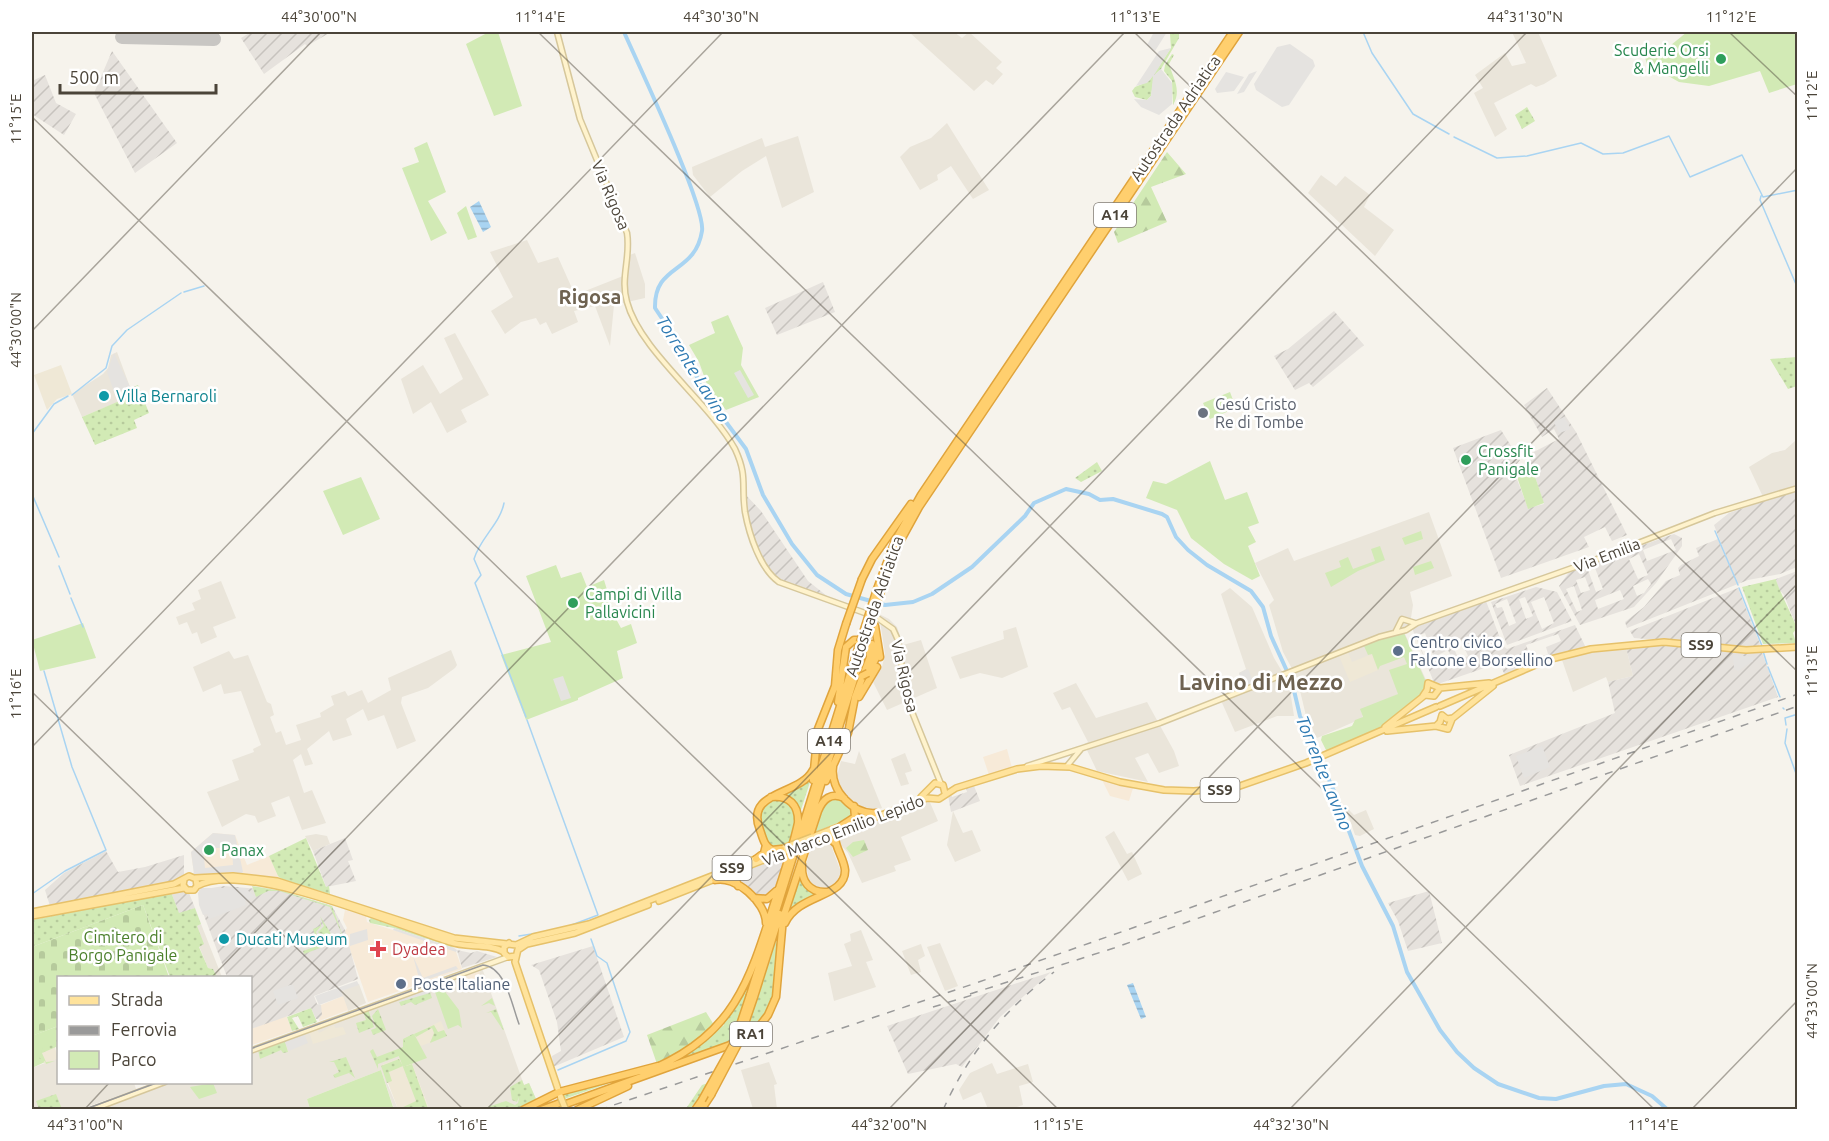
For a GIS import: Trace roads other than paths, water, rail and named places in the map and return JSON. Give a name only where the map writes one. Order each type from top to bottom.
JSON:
[{"type":"highway","name":"Autostrada Adriatica","points":[[695,1110],[728,1056],[752,996],[879,590],[903,526],[935,474],[1233,32]]},
{"type":"highway","name":"Autostrada Adriatica","points":[[879,590],[897,547],[919,507],[1239,32]]},
{"type":"highway","points":[[835,686],[838,650],[862,579],[879,549],[927,480],[935,474]]},
{"type":"highway","points":[[853,711],[879,662],[880,651],[875,626],[879,590]]},
{"type":"highway","points":[[822,778],[857,684],[875,664],[875,649],[865,639],[852,638],[843,648],[840,672],[835,686]]},
{"type":"highway","points":[[830,737],[840,695],[845,649],[851,641],[860,639],[868,643],[871,654],[853,711]]},
{"type":"highway","name":"Autostrada Adriatica","points":[[701,1110],[738,1044],[830,737],[863,643]]},
{"type":"highway","name":"RA1","points":[[549,1110],[670,1062],[700,1042],[726,1016],[748,982],[760,948],[817,761],[820,724],[835,686]]},
{"type":"highway","name":"RA1","points":[[541,1110],[679,1064],[739,1041],[758,1028],[768,1015],[776,997],[783,918],[805,848],[811,837],[825,783],[848,733],[853,711]]},
{"type":"highway","points":[[836,758],[833,781],[844,798]]},
{"type":"highway","points":[[781,849],[772,850],[766,845],[756,816],[760,804],[771,796],[807,781],[817,761]]},
{"type":"highway","points":[[811,837],[823,801],[834,795],[844,798],[866,813],[876,813]]},
{"type":"highway","points":[[754,898],[764,900],[774,894],[798,823],[797,809],[786,798],[771,796]]},
{"type":"highway","points":[[841,826],[855,817],[854,805]]},
{"type":"highway","points":[[835,843],[837,834],[851,826]]},
{"type":"highway","points":[[780,960],[783,929],[790,913],[803,902],[830,891],[840,884],[845,872],[835,843],[830,838],[820,838]]},
{"type":"highway","points":[[756,859],[764,853],[766,845]]},
{"type":"highway","points":[[805,848],[801,870],[804,880],[813,890],[830,891]]},
{"type":"highway","points":[[741,888],[735,876],[744,868]]},
{"type":"highway","points":[[715,879],[726,878],[754,898],[762,907],[766,916],[760,948]]},
{"type":"highway","points":[[523,1110],[563,1103],[670,1062]]},
{"type":"highway","points":[[577,1110],[679,1064]]},
{"type":"main road","name":"Via Rigosa","points":[[558,32],[580,119],[627,233],[628,254],[624,288],[633,319],[735,449],[744,471],[748,524],[768,571],[779,582],[880,619],[893,629],[898,640],[906,697],[943,788]]},
{"type":"main road","name":"Via Emilia","points":[[1084,747],[1161,723],[1417,623],[1575,567],[1715,513],[1797,488]]},
{"type":"main road","name":"Via Emilia","points":[[1398,625],[1402,619],[1417,623]]},
{"type":"main road","points":[[1408,628],[1409,622]]},
{"type":"main road","points":[[1395,632],[1398,625],[1402,630]]},
{"type":"main road","name":"SS9","points":[[1010,771],[1060,768],[1081,770],[1134,786],[1194,791],[1237,787],[1306,763],[1563,655],[1640,643],[1664,642],[1763,650],[1797,647]]},
{"type":"main road","points":[[1368,736],[1389,725],[1422,696],[1427,690],[1428,683],[1440,688],[1484,684],[1509,677]]},
{"type":"main road","points":[[1368,736],[1436,726],[1448,729],[1453,718],[1486,691],[1509,677]]},
{"type":"main road","points":[[1422,696],[1434,696],[1440,688]]},
{"type":"main road","points":[[1436,726],[1442,715],[1447,719],[1453,718]]},
{"type":"main road","points":[[1017,769],[1084,747]]},
{"type":"main road","points":[[1054,756],[1060,768],[1084,747]]},
{"type":"main road","points":[[1068,752],[1081,770]]},
{"type":"main road","name":"SS9","points":[[1010,771],[1060,768],[1092,774]]},
{"type":"main road","name":"Via Marco Emilio Lepido","points":[[943,788],[956,788],[1010,771]]},
{"type":"main road","points":[[933,784],[935,772]]},
{"type":"main road","name":"SS9","points":[[929,790],[933,784],[943,788],[939,799],[932,798]]},
{"type":"main road","points":[[929,790],[932,798]]},
{"type":"main road","name":"Via Marco Emilio Lepido","points":[[513,951],[527,944],[575,933],[744,868],[811,837],[922,796],[929,790]]},
{"type":"main road","name":"Via Marco Emilio Lepido","points":[[811,837],[820,838],[932,798]]},
{"type":"main road","name":"Via Marco Emilio Lepido","points":[[252,1050],[589,924],[781,849],[791,848]]},
{"type":"main road","points":[[32,914],[184,880],[189,876],[195,878],[233,876],[284,883],[454,938],[507,943],[513,951],[563,1103]]},
{"type":"main road","points":[[195,878],[197,886]]},
{"type":"main road","points":[[184,880],[184,888]]},
{"type":"main road","points":[[32,914],[184,888],[191,891],[197,886],[232,881],[279,886],[451,943],[513,951]]},
{"type":"main road","points":[[507,943],[504,947],[513,951]]},
{"type":"main road","points":[[91,1110],[162,1084]]},
{"type":"water","points":[[479,201],[491,227],[483,232],[470,207]]},
{"type":"water","points":[[1133,983],[1146,1017],[1141,1019],[1127,985]]},
{"type":"waterway","name":"Torrente Lavino","points":[[624,32],[683,166],[700,217],[702,231],[692,255],[661,283],[656,294],[655,308],[689,359],[703,391],[746,449],[763,495],[792,544],[817,575],[846,594],[885,605],[913,602],[932,594],[972,567],[1025,516],[1034,503],[1066,489],[1089,494],[1100,500],[1113,499],[1167,517],[1176,537],[1188,550],[1207,565],[1251,591],[1263,607],[1271,636],[1292,682],[1300,716],[1334,791],[1362,866],[1393,926],[1407,972],[1440,1030],[1457,1052],[1474,1068],[1498,1084],[1539,1098],[1556,1099],[1604,1086],[1626,1084],[1652,1096],[1668,1110]]},
{"type":"waterway","points":[[1363,32],[1372,53],[1413,114],[1449,134]]},
{"type":"waterway","points":[[1454,137],[1497,158],[1527,156],[1581,143],[1603,154],[1623,153],[1669,136],[1690,177],[1742,155],[1763,197],[1798,190]]},
{"type":"waterway","points":[[1761,196],[1760,200],[1798,289]]},
{"type":"waterway","points":[[184,292],[204,286]]},
{"type":"waterway","points":[[72,395],[106,368],[112,346],[127,330],[181,293]]},
{"type":"waterway","points":[[32,434],[54,404],[68,396]]},
{"type":"waterway","points":[[32,494],[59,557]]},
{"type":"waterway","points":[[504,503],[502,511],[474,559],[481,575],[475,583],[526,717]]},
{"type":"waterway","points":[[1715,531],[1738,585]]},
{"type":"waterway","points":[[59,566],[70,594]]},
{"type":"waterway","points":[[1739,588],[1762,646]]},
{"type":"waterway","points":[[71,598],[83,627]]},
{"type":"waterway","points":[[1763,651],[1767,664]]},
{"type":"waterway","points":[[1768,667],[1780,697]]},
{"type":"waterway","points":[[32,894],[65,871],[106,850],[72,767],[44,671]]},
{"type":"waterway","points":[[1786,725],[1785,718],[1798,714]]},
{"type":"waterway","points":[[527,720],[598,915],[569,926]]},
{"type":"waterway","points":[[1787,729],[1785,743],[1798,779]]},
{"type":"waterway","points":[[519,936],[544,932]]},
{"type":"waterway","points":[[558,1070],[626,1041],[630,1032],[607,963],[597,956],[591,939]]},
{"type":"tram line","points":[[252,1048],[483,965],[491,967],[503,980],[519,1024]]},
{"type":"tram line","points":[[83,1110],[154,1084]]},
{"type":"railway","points":[[599,1110],[976,983],[1798,694]]},
{"type":"railway","points":[[970,994],[1114,948],[1798,706]]},
{"type":"railway","points":[[943,1110],[976,1051],[1004,1017],[1054,972]]},
{"type":"railway","points":[[933,1007],[979,993]]},
{"type":"place","name":"Scuderie Orsi & Mangelli","points":[[1721,59]]},
{"type":"place","name":"Villa Bernaroli","points":[[104,396]]},
{"type":"place","name":"Gesú Cristo Re di Tombe","points":[[1203,413]]},
{"type":"place","name":"Crossfit Panigale","points":[[1466,460]]},
{"type":"place","name":"Campi di Villa Pallavicini","points":[[573,603]]},
{"type":"place","name":"Centro civico Falcone e Borsellino","points":[[1398,651]]},
{"type":"place","name":"Panax","points":[[209,850]]},
{"type":"place","name":"Ducati Museum","points":[[224,939]]},
{"type":"place","name":"Dyadea","points":[[378,949]]},
{"type":"place","name":"Poste Italiane","points":[[401,984]]},
{"type":"district","name":"Rigosa","points":[[590,297]]},
{"type":"district","name":"Lavino di Mezzo","points":[[1261,682]]},
{"type":"park label","name":"Cimitero di Borgo Panigale","points":[[123,946]]}]
